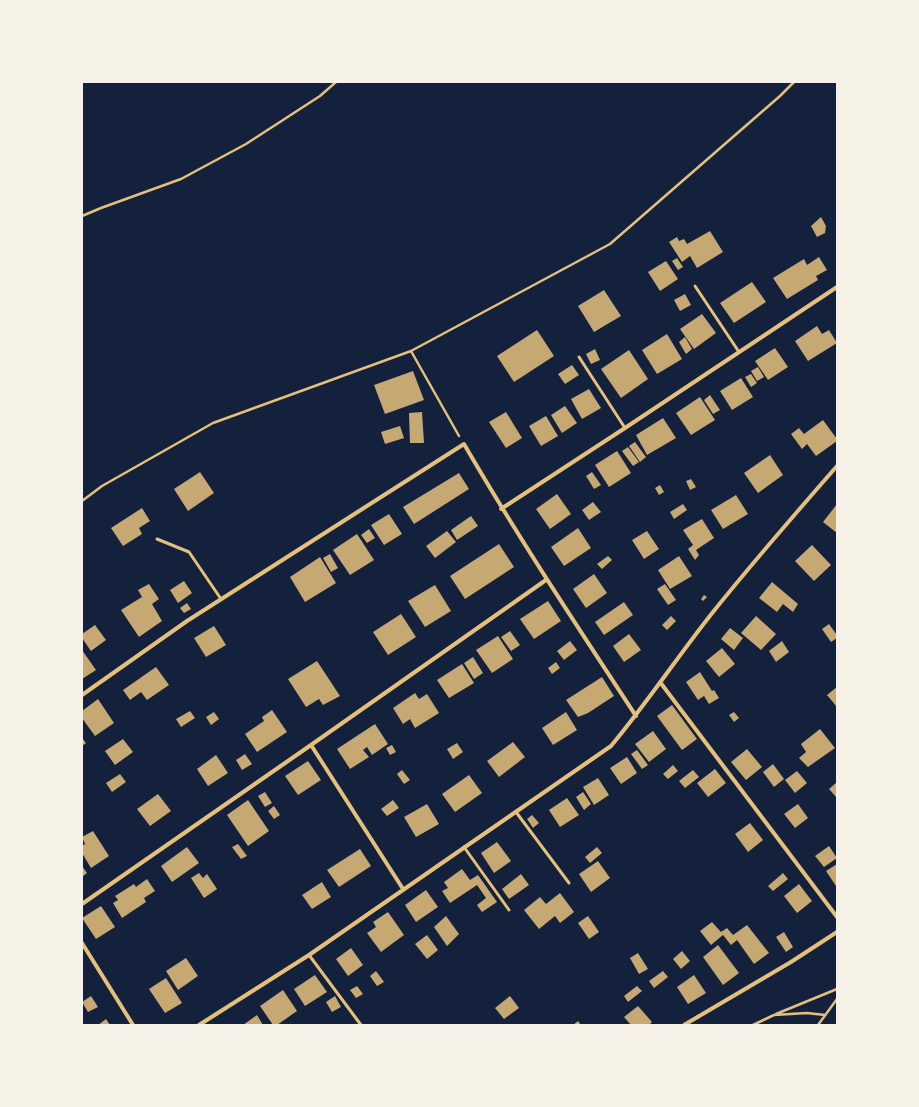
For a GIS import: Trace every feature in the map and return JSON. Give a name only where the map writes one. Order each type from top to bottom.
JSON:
[{"type":"street","points":[[501,509],[837,288]]},
{"type":"street","points":[[82,695],[187,621],[464,444],[501,509],[636,716]]},
{"type":"street","points":[[199,1025],[309,955],[611,746],[636,716],[712,613],[837,466]]},
{"type":"street","points":[[82,904],[546,580]]},
{"type":"street","points":[[660,682],[837,917]]},
{"type":"street","points":[[311,745],[403,889]]},
{"type":"street","points":[[684,1025],[791,962],[837,932]]},
{"type":"street","points":[[82,943],[133,1025]]},
{"type":"lane","points":[[696,286],[739,352]]},
{"type":"lane","points":[[579,357],[625,428]]},
{"type":"lane","points":[[157,540],[189,552],[221,600]]},
{"type":"lane","points":[[516,812],[569,883]]},
{"type":"lane","points":[[464,847],[509,910]]},
{"type":"lane","points":[[309,955],[360,1025]]},
{"type":"path","points":[[82,216],[181,179],[246,144],[320,96],[336,82]]},
{"type":"path","points":[[82,501],[102,486],[213,424],[411,351],[610,244],[780,96],[794,82]]},
{"type":"path","points":[[411,351],[464,444]]},
{"type":"path","points":[[753,1025],[837,989]]},
{"type":"path","points":[[818,1025],[837,999]]},
{"type":"path","points":[[774,1015],[807,1013],[825,1015]]},
{"type":"building","points":[[821,217],[826,226],[825,233],[817,237],[811,226]]},
{"type":"building","points":[[710,231],[723,252],[697,268],[690,256],[682,262],[669,242],[677,237],[679,241],[684,239],[687,244]]},
{"type":"building","points":[[819,257],[827,270],[816,276],[818,280],[787,299],[773,278],[804,259],[807,265]]},
{"type":"building","points":[[677,258],[683,267],[678,270],[672,261]]},
{"type":"building","points":[[666,261],[678,279],[660,291],[648,272]]},
{"type":"building","points":[[752,282],[766,302],[734,323],[720,303]]},
{"type":"building","points":[[604,290],[621,316],[594,332],[578,306]]},
{"type":"building","points":[[685,294],[691,305],[680,311],[674,300]]},
{"type":"building","points":[[702,314],[716,333],[694,349],[680,329]]},
{"type":"building","points":[[817,326],[822,334],[829,330],[837,343],[808,361],[795,341]]},
{"type":"building","points":[[537,330],[554,356],[514,382],[497,356]]},
{"type":"building","points":[[667,334],[682,359],[657,374],[642,350]]},
{"type":"building","points":[[685,337],[692,349],[686,354],[679,342]]},
{"type":"building","points":[[775,348],[788,367],[768,380],[755,361]]},
{"type":"building","points":[[595,349],[600,360],[591,364],[586,354]]},
{"type":"building","points":[[629,350],[648,379],[621,398],[601,369]]},
{"type":"building","points":[[572,365],[579,375],[565,384],[558,374]]},
{"type":"building","points":[[758,367],[764,377],[757,381],[751,371]]},
{"type":"building","points":[[413,371],[424,400],[385,414],[374,385]]},
{"type":"building","points":[[751,374],[757,383],[751,387],[745,377]]},
{"type":"building","points":[[741,378],[753,397],[732,410],[720,391]]},
{"type":"building","points":[[589,389],[601,408],[582,419],[571,399]]},
{"type":"building","points":[[710,395],[720,410],[713,414],[704,400]]},
{"type":"building","points":[[700,397],[715,420],[691,435],[676,413]]},
{"type":"building","points":[[565,406],[577,423],[562,433],[551,415]]},
{"type":"building","points":[[422,412],[424,443],[410,443],[409,413]]},
{"type":"building","points":[[506,412],[522,438],[506,448],[489,422]]},
{"type":"building","points":[[546,416],[558,436],[541,446],[529,426]]},
{"type":"building","points":[[663,418],[676,438],[647,455],[636,435]]},
{"type":"building","points":[[823,420],[837,441],[816,456],[807,444],[802,449],[791,434],[799,428],[804,434]]},
{"type":"building","points":[[400,426],[404,438],[385,444],[381,432]]},
{"type":"building","points":[[635,442],[646,457],[640,462],[629,446]]},
{"type":"building","points":[[628,447],[639,462],[633,466],[622,451]]},
{"type":"building","points":[[617,451],[631,473],[609,487],[595,465]]},
{"type":"building","points":[[770,455],[783,475],[758,493],[744,473]]},
{"type":"building","points":[[200,472],[214,493],[188,511],[174,489]]},
{"type":"building","points":[[592,472],[601,485],[594,489],[586,476]]},
{"type":"building","points":[[459,473],[469,489],[414,524],[403,507]]},
{"type":"building","points":[[691,479],[696,487],[690,490],[686,481]]},
{"type":"building","points":[[660,485],[664,492],[659,495],[655,488]]},
{"type":"building","points":[[557,494],[571,514],[550,529],[536,509]]},
{"type":"building","points":[[736,495],[748,514],[723,529],[711,510]]},
{"type":"building","points":[[593,502],[601,512],[589,520],[582,510]]},
{"type":"building","points":[[683,504],[687,510],[674,519],[670,512]]},
{"type":"building","points":[[837,504],[837,533],[823,522]]},
{"type":"building","points":[[142,508],[150,521],[139,528],[142,534],[123,546],[111,528]]},
{"type":"building","points":[[389,514],[402,534],[384,545],[371,525]]},
{"type":"building","points":[[471,516],[478,526],[457,540],[451,530]]},
{"type":"building","points":[[702,519],[714,538],[696,550],[699,555],[695,560],[688,549],[693,545],[683,530]]},
{"type":"building","points":[[578,528],[591,548],[564,566],[551,547]]},
{"type":"building","points":[[369,529],[375,538],[367,543],[361,535]]},
{"type":"building","points":[[447,531],[456,542],[435,558],[426,546]]},
{"type":"building","points":[[647,531],[659,549],[644,559],[632,540]]},
{"type":"building","points":[[357,534],[374,560],[350,575],[333,550]]},
{"type":"building","points":[[499,544],[514,567],[465,599],[450,576]]},
{"type":"building","points":[[812,545],[831,565],[814,581],[795,561]]},
{"type":"building","points":[[330,554],[338,568],[331,572],[323,558]]},
{"type":"building","points":[[608,556],[612,560],[602,569],[597,564]]},
{"type":"building","points":[[679,556],[692,576],[670,589],[658,570]]},
{"type":"building","points":[[320,557],[336,583],[305,602],[290,577]]},
{"type":"building","points":[[594,574],[607,593],[586,608],[573,589]]},
{"type":"building","points":[[184,581],[192,593],[178,603],[170,590]]},
{"type":"building","points":[[772,582],[798,604],[793,612],[783,604],[777,612],[759,598]]},
{"type":"building","points":[[149,584],[159,599],[152,604],[162,621],[139,637],[121,610],[142,597],[138,590]]},
{"type":"building","points":[[665,584],[676,600],[668,605],[657,589]]},
{"type":"building","points":[[435,585],[451,611],[425,627],[408,601]]},
{"type":"building","points":[[704,595],[707,597],[703,601],[701,599]]},
{"type":"building","points":[[548,601],[561,621],[534,639],[520,619]]},
{"type":"building","points":[[624,602],[633,615],[604,635],[595,622]]},
{"type":"building","points":[[187,603],[191,609],[184,613],[180,608]]},
{"type":"building","points":[[401,614],[416,637],[388,655],[373,632]]},
{"type":"building","points":[[671,616],[676,621],[667,630],[662,625]]},
{"type":"building","points":[[756,616],[776,634],[761,650],[741,633]]},
{"type":"building","points":[[829,624],[837,635],[837,638],[831,642],[822,629]]},
{"type":"building","points":[[95,625],[106,640],[91,651],[82,638],[82,634]]},
{"type":"building","points":[[214,626],[226,645],[206,657],[194,638]]},
{"type":"building","points":[[730,628],[743,638],[734,650],[721,639]]},
{"type":"building","points":[[510,631],[520,645],[511,651],[501,637]]},
{"type":"building","points":[[629,634],[641,650],[624,662],[613,646]]},
{"type":"building","points":[[498,636],[513,659],[492,673],[476,650]]},
{"type":"building","points":[[570,641],[577,650],[564,660],[557,651]]},
{"type":"building","points":[[782,641],[789,652],[776,662],[769,651]]},
{"type":"building","points":[[722,648],[735,664],[719,677],[706,661]]},
{"type":"building","points":[[82,650],[96,670],[82,679]]},
{"type":"building","points":[[473,657],[483,673],[474,679],[464,663]]},
{"type":"building","points":[[317,661],[340,696],[323,705],[319,699],[306,707],[288,679]]},
{"type":"building","points":[[556,662],[560,668],[552,674],[548,668]]},
{"type":"building","points":[[462,664],[474,683],[449,698],[437,680]]},
{"type":"building","points":[[156,667],[169,685],[147,700],[141,692],[130,700],[123,690]]},
{"type":"building","points":[[700,672],[712,691],[714,690],[719,698],[709,704],[704,696],[698,700],[686,682]]},
{"type":"building","points":[[602,677],[614,696],[588,713],[578,717],[566,700]]},
{"type":"building","points":[[837,687],[837,707],[827,695]]},
{"type":"building","points":[[415,693],[419,699],[427,694],[439,713],[415,728],[410,719],[403,724],[393,708]]},
{"type":"building","points":[[98,699],[114,723],[95,736],[82,718],[82,711]]},
{"type":"building","points":[[672,705],[697,739],[682,750],[657,716]]},
{"type":"building","points":[[272,710],[287,732],[257,752],[245,734],[264,721],[262,717]]},
{"type":"building","points":[[190,711],[195,718],[181,727],[176,719]]},
{"type":"building","points":[[214,712],[219,719],[211,725],[206,717]]},
{"type":"building","points":[[566,712],[577,730],[553,745],[542,728]]},
{"type":"building","points":[[734,712],[739,718],[734,722],[729,715]]},
{"type":"building","points":[[375,724],[388,744],[372,755],[367,747],[363,750],[369,757],[350,769],[337,749]]},
{"type":"building","points":[[820,729],[835,748],[808,767],[799,758],[806,752],[801,744]]},
{"type":"building","points":[[653,731],[666,749],[649,762],[635,744]]},
{"type":"building","points":[[82,738],[86,743],[82,746]]},
{"type":"building","points":[[123,739],[133,752],[115,765],[105,751]]},
{"type":"building","points":[[513,742],[525,757],[499,777],[487,761]]},
{"type":"building","points":[[457,743],[463,752],[453,759],[447,749]]},
{"type":"building","points":[[392,745],[396,752],[390,755],[386,748]]},
{"type":"building","points":[[747,749],[762,767],[746,780],[731,762]]},
{"type":"building","points":[[637,750],[648,765],[642,769],[631,754]]},
{"type":"building","points":[[245,754],[252,764],[242,770],[236,760]]},
{"type":"building","points":[[216,755],[228,773],[208,786],[197,769]]},
{"type":"building","points":[[627,757],[637,773],[621,784],[610,768]]},
{"type":"building","points":[[308,761],[321,780],[298,795],[285,776]]},
{"type":"building","points":[[773,764],[784,779],[774,787],[763,772]]},
{"type":"building","points":[[673,765],[678,771],[668,779],[663,774]]},
{"type":"building","points":[[715,769],[726,783],[708,797],[697,783]]},
{"type":"building","points":[[402,770],[410,780],[404,784],[397,774]]},
{"type":"building","points":[[693,770],[699,777],[685,788],[679,781]]},
{"type":"building","points":[[797,771],[807,783],[795,793],[785,780]]},
{"type":"building","points":[[120,774],[126,782],[112,792],[106,783]]},
{"type":"building","points":[[469,775],[482,793],[455,812],[442,794]]},
{"type":"building","points":[[598,778],[609,795],[594,805],[583,787]]},
{"type":"building","points":[[837,782],[837,798],[829,789]]},
{"type":"building","points":[[265,792],[272,803],[265,807],[258,796]]},
{"type":"building","points":[[583,792],[591,804],[584,810],[576,797]]},
{"type":"building","points":[[158,794],[171,811],[150,826],[137,809]]},
{"type":"building","points":[[567,798],[579,815],[560,827],[549,810]]},
{"type":"building","points":[[248,800],[269,831],[248,846],[227,815]]},
{"type":"building","points":[[393,800],[399,808],[387,816],[381,809]]},
{"type":"building","points":[[427,804],[439,824],[416,837],[404,817]]},
{"type":"building","points":[[798,804],[808,818],[795,828],[784,814]]},
{"type":"building","points":[[274,806],[280,815],[274,819],[268,811]]},
{"type":"building","points":[[532,815],[539,823],[533,828],[527,819]]},
{"type":"building","points":[[750,823],[763,840],[748,852],[735,834]]},
{"type":"building","points":[[93,831],[109,856],[91,868],[82,853],[82,846],[85,844],[82,837]]},
{"type":"building","points":[[497,842],[511,861],[494,873],[481,853]]},
{"type":"building","points":[[238,844],[247,856],[241,859],[232,847]]},
{"type":"building","points":[[829,846],[837,858],[824,867],[815,856]]},
{"type":"building","points":[[187,847],[199,863],[172,882],[161,866]]},
{"type":"building","points":[[597,847],[602,853],[590,863],[585,857]]},
{"type":"building","points":[[360,849],[371,866],[339,887],[327,870]]},
{"type":"building","points":[[598,861],[610,878],[591,892],[579,874]]},
{"type":"building","points":[[837,864],[837,885],[836,886],[826,871]]},
{"type":"building","points":[[82,866],[87,873],[82,877]]},
{"type":"building","points":[[462,869],[470,880],[478,875],[497,902],[482,912],[477,905],[486,898],[477,885],[450,903],[442,891],[448,888],[444,882]]},
{"type":"building","points":[[199,873],[203,878],[207,874],[217,889],[204,898],[191,878]]},
{"type":"building","points":[[783,873],[788,879],[773,891],[768,886]]},
{"type":"building","points":[[521,874],[529,885],[509,899],[502,889]]},
{"type":"building","points":[[147,879],[155,891],[144,898],[146,902],[122,918],[113,903],[118,900],[115,896],[134,884],[136,887]]},
{"type":"building","points":[[322,882],[331,897],[312,909],[302,895]]},
{"type":"building","points":[[799,884],[812,901],[797,913],[784,896]]},
{"type":"building","points":[[426,890],[438,907],[416,922],[405,905]]},
{"type":"building","points":[[560,893],[574,912],[560,923],[555,916],[539,929],[524,910],[540,897],[546,904]]},
{"type":"building","points":[[101,906],[115,927],[96,939],[82,918]]},
{"type":"building","points":[[388,912],[404,935],[381,952],[367,933],[376,927],[373,922]]},
{"type":"building","points":[[446,916],[459,934],[447,946],[434,927]]},
{"type":"building","points":[[588,916],[599,932],[589,939],[578,923]]},
{"type":"building","points":[[712,922],[721,932],[727,928],[733,935],[747,925],[769,953],[754,964],[737,940],[731,945],[723,935],[711,945],[700,931]]},
{"type":"building","points":[[784,932],[793,947],[786,952],[776,937]]},
{"type":"building","points":[[427,935],[438,950],[427,959],[415,944]]},
{"type":"building","points":[[718,945],[739,973],[723,985],[703,957]]},
{"type":"building","points":[[351,948],[363,965],[348,976],[336,959]]},
{"type":"building","points":[[682,951],[690,961],[681,969],[673,959]]},
{"type":"building","points":[[638,953],[648,969],[639,974],[630,958]]},
{"type":"building","points":[[186,958],[198,976],[178,990],[166,971]]},
{"type":"building","points":[[376,971],[384,982],[377,986],[370,976]]},
{"type":"building","points":[[663,971],[668,977],[654,988],[649,981]]},
{"type":"building","points":[[315,975],[327,992],[305,1006],[294,989]]},
{"type":"building","points":[[694,975],[706,993],[688,1004],[677,987]]},
{"type":"building","points":[[166,978],[182,1003],[165,1013],[149,989]]},
{"type":"building","points":[[357,986],[363,994],[356,998],[350,990]]},
{"type":"building","points":[[637,986],[642,991],[628,1002],[624,996]]},
{"type":"building","points":[[283,990],[297,1011],[277,1025],[273,1025],[260,1006]]},
{"type":"building","points":[[91,996],[98,1007],[88,1012],[82,1002]]},
{"type":"building","points":[[335,996],[341,1007],[332,1012],[326,1002]]},
{"type":"building","points":[[510,996],[519,1008],[504,1019],[495,1008]]},
{"type":"building","points":[[638,1006],[652,1022],[649,1025],[631,1025],[624,1017]]},
{"type":"building","points":[[257,1015],[263,1025],[243,1025]]},
{"type":"building","points":[[106,1019],[110,1025],[98,1025]]},
{"type":"building","points":[[578,1021],[581,1025],[573,1025]]}]
